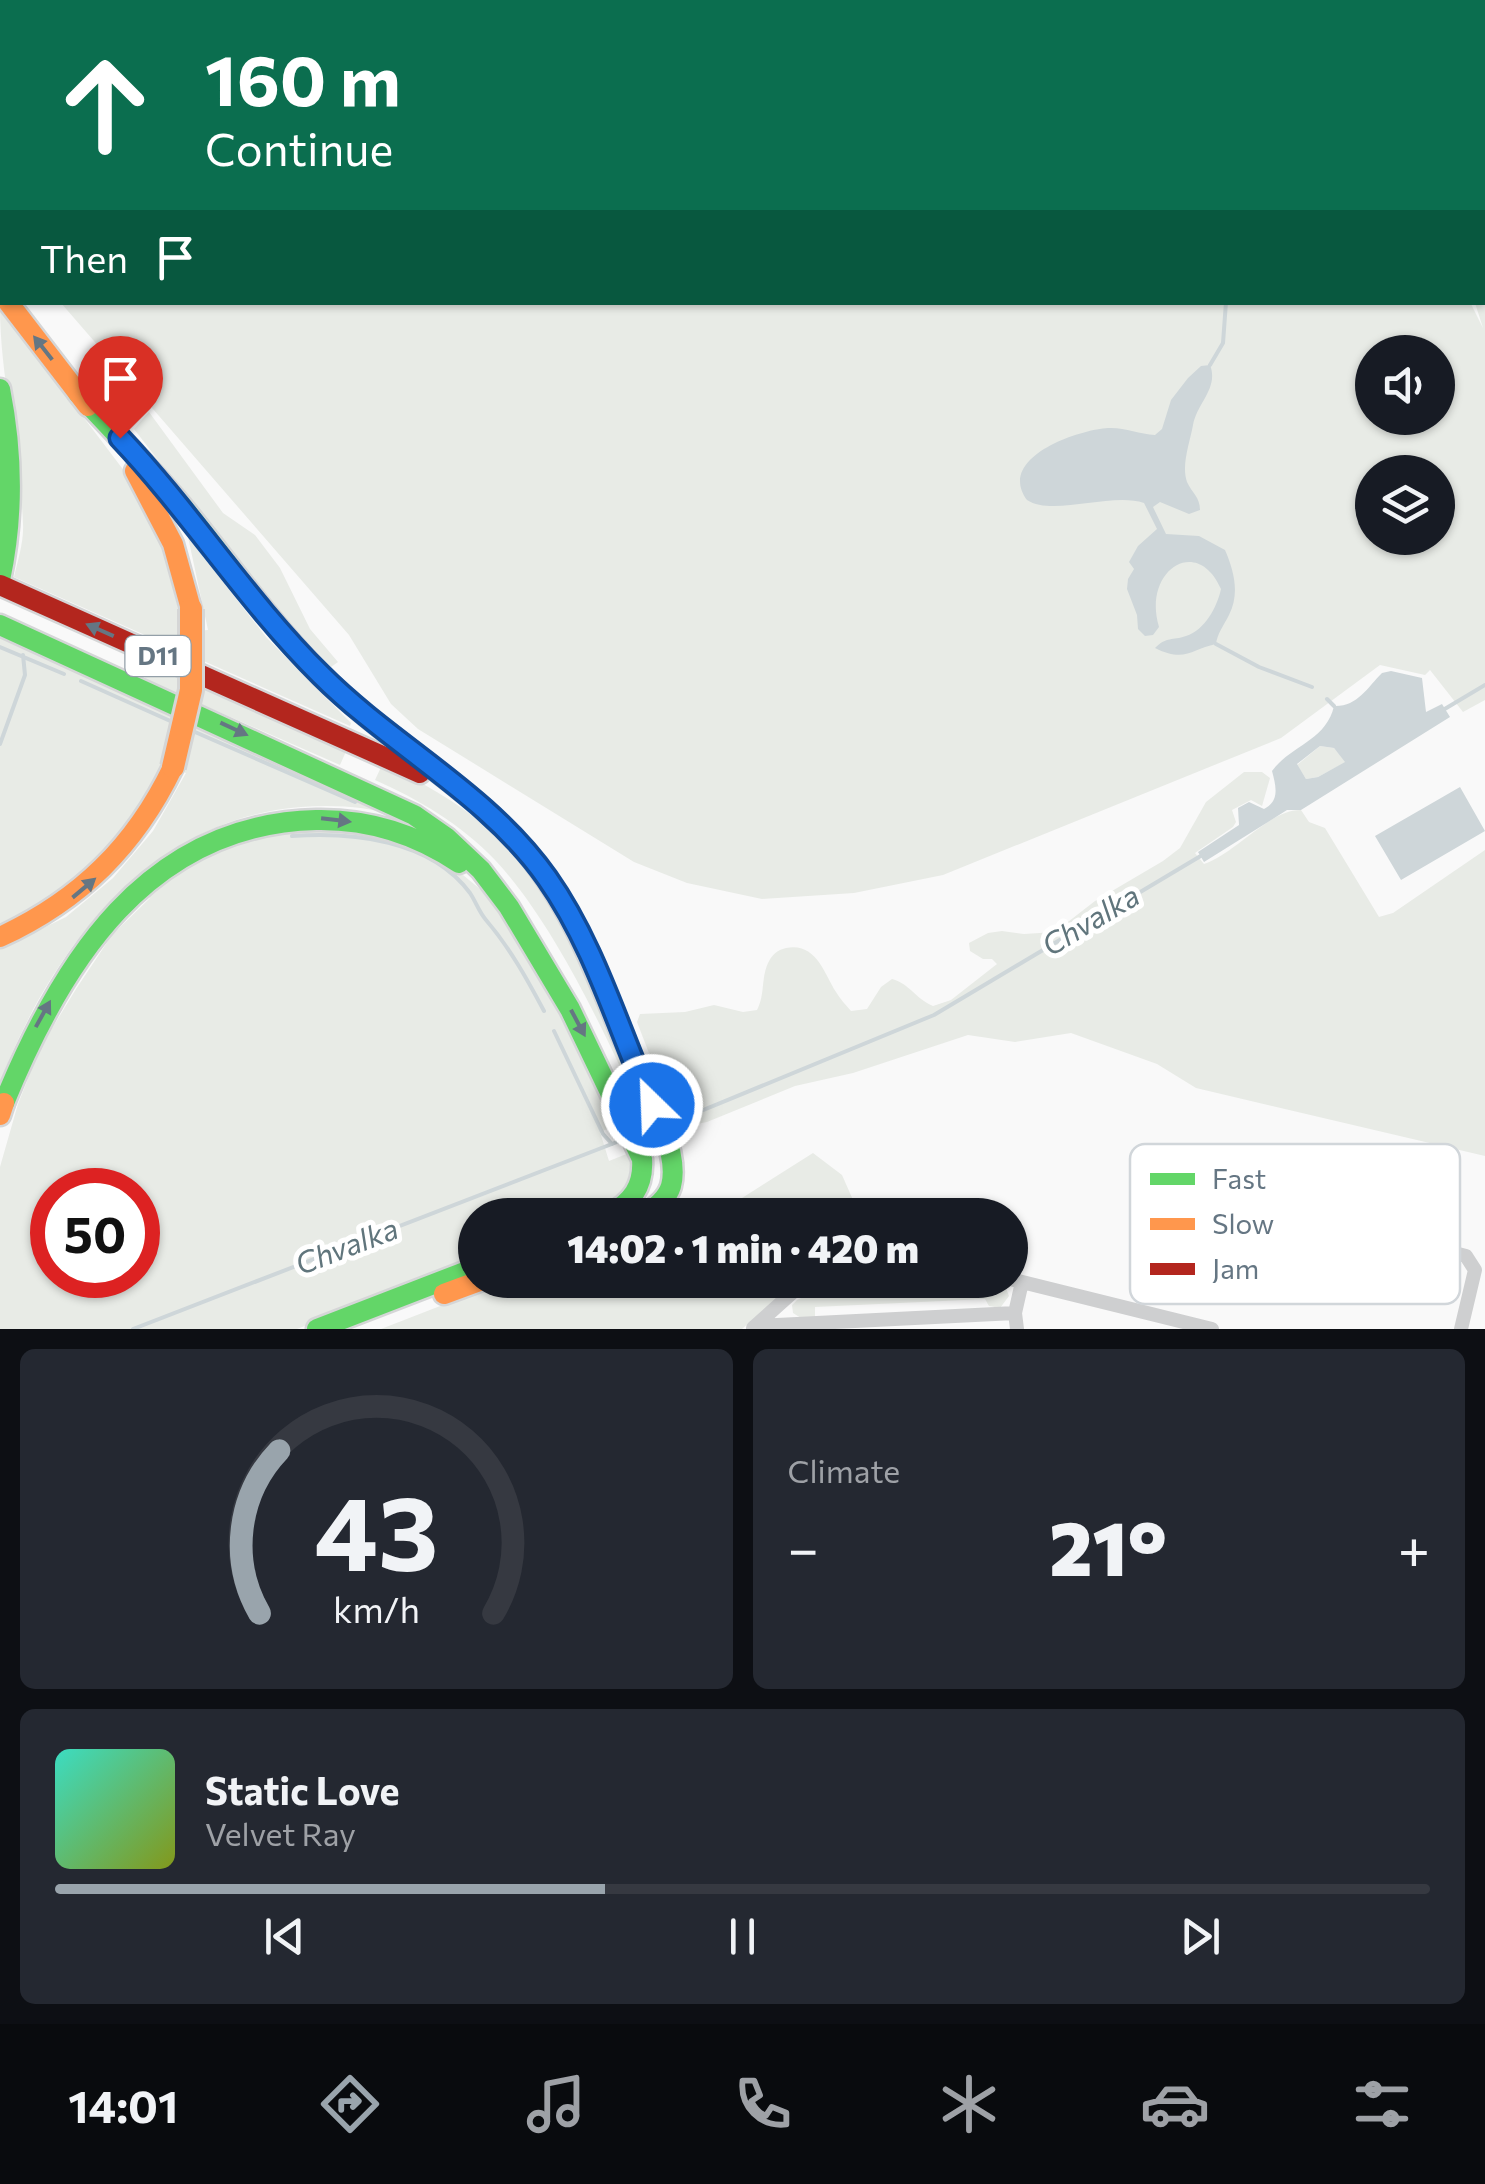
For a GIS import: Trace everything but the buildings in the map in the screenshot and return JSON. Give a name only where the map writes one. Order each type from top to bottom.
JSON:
[{"type":"main road","points":[[0,937],[62,904],[106,868],[151,811],[172,768],[186,725],[194,653],[191,609],[180,562],[158,509],[129,462],[10,305]]},
{"type":"main road","points":[[0,389],[11,458],[8,536],[0,582]]},
{"type":"main road","points":[[78,394],[162,482],[318,673],[493,818]]},
{"type":"main road","name":"D11","points":[[0,582],[402,764],[493,818],[544,874],[582,935],[668,1143],[673,1162],[673,1184],[668,1198]]},
{"type":"main road","points":[[0,625],[414,815],[447,838],[481,870],[526,934],[595,1056],[642,1159],[643,1171],[632,1198]]},
{"type":"main road","points":[[2,1109],[40,1018],[69,970],[104,924],[162,869],[230,833],[302,818],[347,821],[403,834],[441,851],[476,876],[526,934]]},
{"type":"main road","points":[[316,1329],[458,1275]]},
{"type":"main road","points":[[354,1329],[458,1289]]},
{"type":"street","points":[[1460,1254],[1466,1256],[1474,1270],[1461,1329]]},
{"type":"street","points":[[1028,1283],[1212,1329]]},
{"type":"street","points":[[754,1327],[786,1298]]},
{"type":"street","points":[[754,1327],[1016,1321]]},
{"type":"shaded area","points":[[63,305],[1472,305],[1483,328],[1476,305],[1485,305],[1485,700],[1463,712],[1430,670],[1425,675],[1380,665],[1281,738],[943,875],[854,893],[762,899],[687,883],[634,862],[418,729],[391,704],[349,635]]},
{"type":"shaded area","points":[[0,307],[128,476],[158,529],[184,632],[208,630],[188,537],[266,637],[350,726],[14,577],[23,524]]},
{"type":"shaded area","points":[[1210,365],[1212,381],[1195,417],[1185,461],[1187,482],[1200,510],[1189,514],[1160,502],[1153,507],[1166,534],[1199,536],[1225,550],[1233,574],[1234,599],[1216,644],[1188,654],[1174,654],[1155,648],[1166,640],[1193,633],[1209,617],[1221,589],[1211,573],[1199,564],[1186,562],[1175,566],[1158,590],[1159,627],[1153,635],[1145,636],[1138,629],[1127,589],[1134,569],[1129,562],[1138,546],[1157,529],[1144,503],[1115,500],[1038,505],[1027,500],[1020,485],[1022,471],[1031,459],[1078,434],[1108,428],[1155,435],[1162,429],[1171,400],[1188,378],[1201,366]]},
{"type":"shaded area","points":[[149,412],[223,513],[255,535],[280,568],[310,629],[338,662],[331,667],[279,616],[134,429]]},
{"type":"shaded area","points":[[0,636],[354,792],[397,816],[337,806],[276,810],[226,824],[181,845],[140,874],[72,948],[44,991],[0,1082],[0,949],[66,917],[113,878],[153,831],[186,773],[162,764],[134,821],[71,887],[0,927]]},
{"type":"shaded area","points":[[153,660],[348,747],[340,765],[144,679]]},
{"type":"shaded area","points":[[1391,671],[1422,678],[1426,712],[1442,704],[1450,717],[1301,810],[1287,810],[1204,862],[1198,852],[1239,825],[1238,808],[1249,802],[1264,809],[1273,802],[1272,771],[1280,762],[1324,727],[1334,706],[1355,700],[1382,673]],"holes":[[[1320,746],[1334,748],[1345,762],[1306,779],[1297,764]]]},
{"type":"shaded area","points":[[1320,746],[1334,748],[1346,762],[1306,779],[1297,765]]},
{"type":"shaded area","points":[[383,763],[475,818],[516,858],[541,891],[599,1001],[646,1116],[643,1117],[559,948],[517,886],[482,847],[454,824],[375,780]]},
{"type":"shaded area","points":[[1244,772],[1262,772],[1270,778],[1262,806],[1251,800],[1232,810],[1236,822],[1233,827],[1195,853],[1204,864],[1277,816],[1301,810],[1309,822],[1325,828],[1379,917],[1393,913],[1485,850],[1485,1156],[1460,1150],[1460,1144],[1434,1144],[1196,1088],[1157,1064],[1071,1033],[1015,1042],[968,1035],[853,1073],[795,1086],[707,1122],[686,1126],[673,1113],[637,1022],[640,1014],[685,1012],[714,1005],[743,1012],[757,1010],[770,960],[780,950],[796,947],[812,954],[851,1011],[867,1009],[881,987],[892,979],[933,1006],[951,1000],[997,964],[970,951],[969,943],[1002,931],[1055,932],[1095,901],[1180,848],[1206,802]]},
{"type":"shaded area","points":[[1460,787],[1485,831],[1401,880],[1375,836]]},
{"type":"shaded area","points":[[311,827],[378,833],[452,866],[480,889],[503,915],[567,1020],[617,1125],[600,1132],[609,1161],[629,1153],[628,1179],[616,1198],[458,1198],[458,1266],[297,1329],[0,1329],[0,1167],[18,1104],[40,1048],[112,935],[150,898],[146,894],[204,857],[266,834]]},
{"type":"shaded area","points":[[813,1153],[842,1175],[852,1198],[742,1198]]},
{"type":"shaded area","points":[[461,1298],[777,1298],[742,1329],[381,1329]]},
{"type":"shaded area","points":[[1008,1298],[1000,1308],[989,1306],[985,1299],[815,1307],[815,1317],[801,1318],[793,1313],[792,1305],[797,1300]]},
{"type":"waterway","points":[[1210,365],[1223,343],[1226,305]]},
{"type":"waterway","points":[[1216,644],[1259,667],[1312,687]]},
{"type":"waterway","points":[[0,647],[64,674]]},
{"type":"waterway","points":[[0,744],[25,675],[23,655]]},
{"type":"waterway","points":[[81,681],[177,724]]},
{"type":"waterway","name":"Chvalka","points":[[1443,710],[1485,685]]},
{"type":"waterway","points":[[1327,699],[1334,706]]},
{"type":"waterway","points":[[195,732],[355,802]]},
{"type":"waterway","points":[[292,836],[364,838],[412,850],[434,861],[470,893],[544,1011]]},
{"type":"waterway","name":"Chvalka","points":[[679,1120],[934,1015],[1204,854]]},
{"type":"waterway","points":[[554,1031],[603,1134],[612,1144]]},
{"type":"waterway","name":"Chvalka","points":[[133,1329],[617,1142]]},
{"type":"traffic: fast","points":[[0,389],[10,484],[0,580]]},
{"type":"traffic: fast","points":[[78,393],[181,505],[316,670],[364,714],[490,815],[532,859],[577,931],[622,1036]]},
{"type":"traffic: fast","points":[[0,625],[414,815],[447,838],[481,870],[509,907],[570,1009],[642,1159],[641,1177],[630,1198]]},
{"type":"traffic: fast","points":[[4,1103],[53,1000],[83,953],[118,910],[158,874],[204,846],[256,828],[335,820],[390,830],[459,863]]},
{"type":"traffic: fast","points":[[622,1036],[665,1131],[673,1170],[664,1198]]},
{"type":"traffic: fast","points":[[317,1329],[458,1275]]},
{"type":"traffic: slow","points":[[10,305],[88,406]]},
{"type":"traffic: slow","points":[[135,471],[173,544],[191,609]]},
{"type":"traffic: slow","points":[[173,767],[191,690],[191,609]]},
{"type":"traffic: slow","points":[[0,937],[55,906],[102,868],[141,822],[173,767]]},
{"type":"traffic: slow","points":[[0,1115],[4,1103]]},
{"type":"traffic: slow","points":[[444,1294],[458,1289]]},
{"type":"traffic: jam","points":[[0,585],[420,773]]},
{"type":"route","points":[[120,438],[162,482],[318,673],[493,818],[544,874],[582,935],[652,1105]]}]
